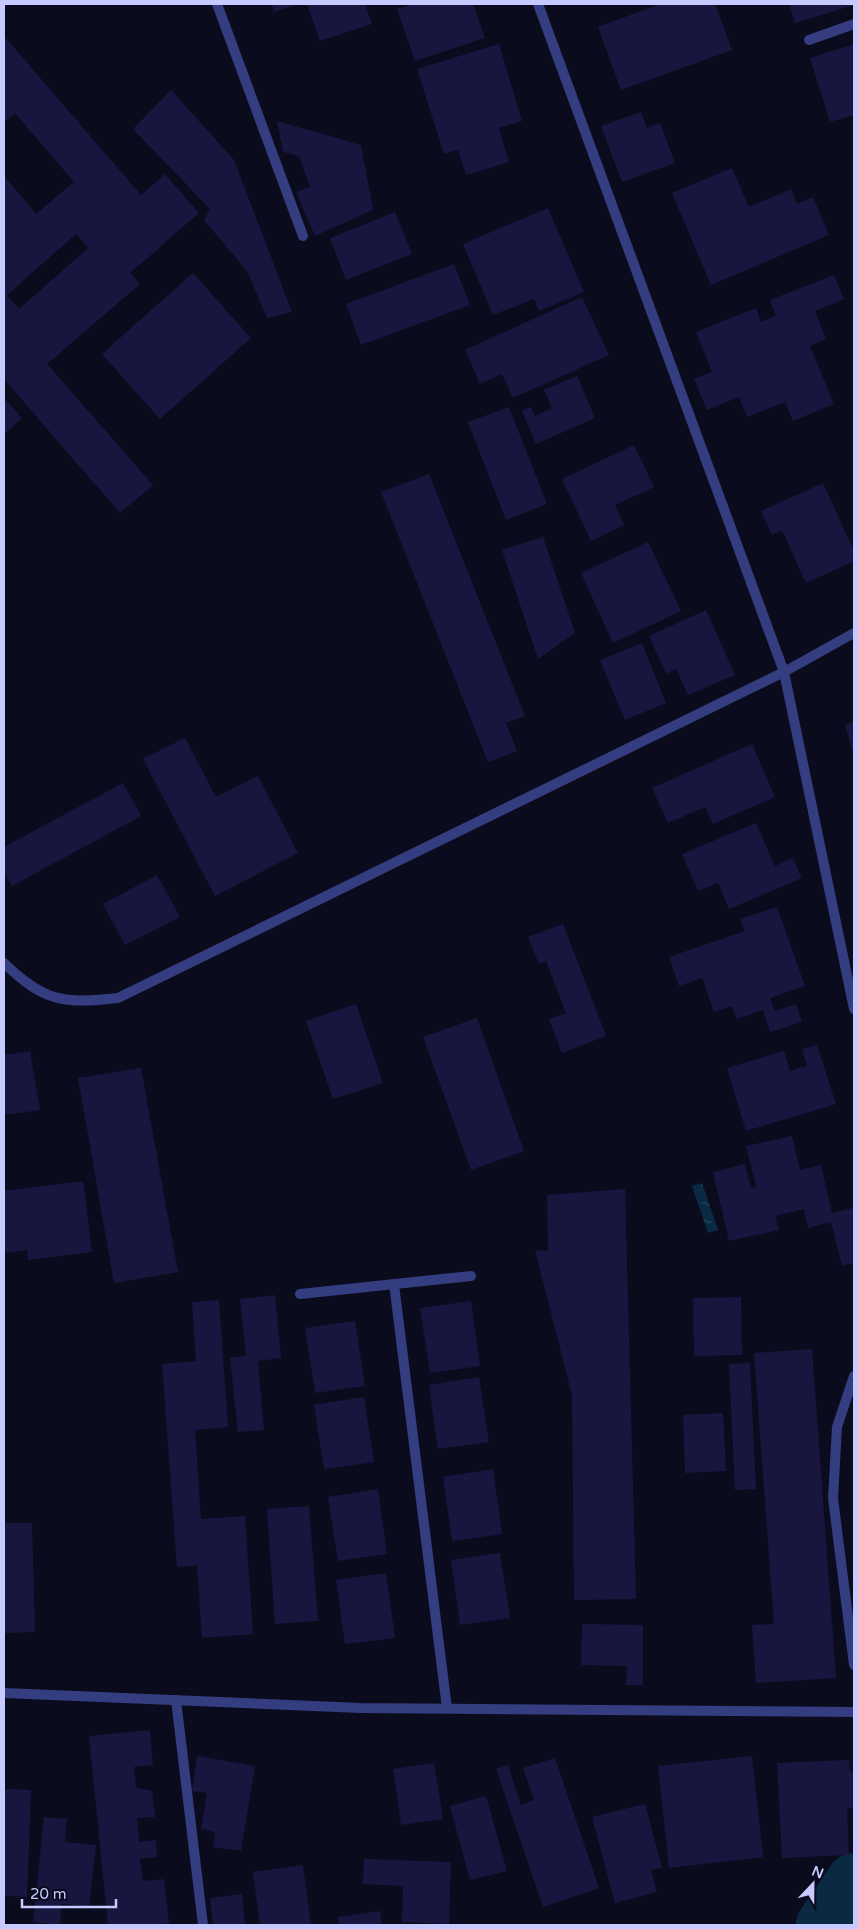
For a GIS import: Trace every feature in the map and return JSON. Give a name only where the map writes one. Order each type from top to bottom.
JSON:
[{"type":"street","points":[[217,4],[303,236]]},
{"type":"street","points":[[538,4],[784,672],[854,1009]]},
{"type":"street","points":[[809,40],[854,24]]},
{"type":"street","points":[[4,963],[22,981],[54,999],[85,1002],[118,998],[784,672],[854,633]]},
{"type":"street","points":[[300,1294],[471,1276]]},
{"type":"street","points":[[394,1284],[447,1708]]},
{"type":"street","points":[[854,1376],[837,1427],[833,1498],[854,1665]]},
{"type":"street","points":[[4,1693],[360,1708],[854,1712]]},
{"type":"street","points":[[176,1700],[203,1925]]},
{"type":"water","points":[[702,1183],[718,1230],[708,1233],[692,1186]]},
{"type":"building","points":[[272,4],[299,4],[274,12]]},
{"type":"building","points":[[307,4],[365,4],[372,24],[320,41]]},
{"type":"building","points":[[414,4],[473,4],[485,38],[415,61],[397,9]]},
{"type":"building","points":[[660,4],[715,4],[732,50],[621,90],[598,27]]},
{"type":"building","points":[[789,4],[854,4],[854,5],[795,23]]},
{"type":"building","points":[[4,36],[141,195],[165,174],[199,213],[130,273],[140,284],[47,364],[153,485],[120,513],[4,379],[4,176],[36,214],[74,182],[15,113],[4,123]],"holes":[[[76,234],[88,248],[19,309],[7,295]]]},
{"type":"building","points":[[499,44],[522,121],[499,128],[509,162],[466,175],[458,150],[444,154],[417,69]]},
{"type":"building","points":[[854,44],[854,115],[830,122],[810,58]]},
{"type":"building","points":[[171,90],[234,160],[292,312],[267,318],[247,271],[204,220],[210,209],[133,129]]},
{"type":"building","points":[[641,112],[647,128],[660,123],[675,163],[622,182],[601,126]]},
{"type":"building","points":[[277,121],[361,145],[373,210],[315,236],[296,192],[310,187],[299,156],[283,152]]},
{"type":"building","points":[[732,168],[749,207],[791,189],[797,204],[813,197],[829,235],[711,285],[672,193]]},
{"type":"building","points":[[548,208],[584,292],[539,311],[534,299],[493,315],[463,244]]},
{"type":"building","points":[[395,212],[412,254],[346,280],[330,238]]},
{"type":"building","points":[[454,264],[470,305],[361,345],[346,304]]},
{"type":"building","points":[[193,273],[251,338],[160,419],[102,354]]},
{"type":"building","points":[[834,275],[844,299],[815,311],[826,339],[810,346],[834,404],[793,421],[785,402],[747,417],[739,397],[707,410],[694,379],[712,372],[696,332],[756,308],[761,322],[776,316],[770,300]]},
{"type":"building","points":[[582,297],[609,355],[513,398],[502,374],[480,384],[465,350]]},
{"type":"building","points":[[577,376],[595,418],[536,444],[522,411],[531,407],[535,416],[552,408],[544,390]]},
{"type":"building","points":[[4,398],[22,418],[4,435]]},
{"type":"building","points":[[509,407],[547,504],[506,520],[468,422]]},
{"type":"building","points":[[634,445],[654,487],[615,505],[624,525],[591,541],[562,479]]},
{"type":"building","points":[[429,474],[525,716],[506,723],[517,751],[488,762],[381,492]]},
{"type":"building","points":[[823,483],[854,551],[854,561],[806,583],[782,530],[772,535],[761,511]]},
{"type":"building","points":[[543,537],[575,633],[538,659],[502,550]]},
{"type":"building","points":[[648,542],[681,611],[613,643],[581,573]]},
{"type":"building","points":[[706,610],[735,675],[688,695],[676,669],[666,674],[649,636]]},
{"type":"building","points":[[642,643],[666,703],[625,720],[600,660]]},
{"type":"building","points":[[854,722],[854,756],[845,725]]},
{"type":"building","points":[[185,738],[216,797],[258,776],[298,853],[215,896],[143,759]]},
{"type":"building","points":[[752,744],[775,797],[713,824],[705,807],[668,823],[652,788]]},
{"type":"building","points":[[123,783],[141,816],[12,886],[4,872],[4,847]]},
{"type":"building","points":[[756,823],[775,866],[793,858],[802,878],[729,909],[718,883],[698,891],[682,854]]},
{"type":"building","points":[[157,875],[180,917],[125,945],[103,904]]},
{"type":"building","points":[[777,907],[805,986],[770,998],[775,1011],[796,1004],[802,1022],[770,1032],[763,1010],[737,1019],[732,1006],[714,1012],[702,978],[679,986],[669,957],[745,931],[740,919]]},
{"type":"building","points":[[563,924],[606,1036],[562,1053],[549,1019],[566,1013],[546,961],[539,964],[528,937]]},
{"type":"building","points":[[356,1004],[383,1083],[333,1099],[306,1021]]},
{"type":"building","points":[[477,1018],[524,1151],[471,1170],[423,1037]]},
{"type":"building","points":[[817,1045],[836,1104],[746,1131],[727,1068],[784,1051],[790,1071],[807,1066],[802,1049]]},
{"type":"building","points":[[30,1051],[40,1110],[4,1115],[4,1055]]},
{"type":"building","points":[[141,1068],[178,1272],[114,1283],[78,1078]]},
{"type":"building","points":[[792,1136],[800,1170],[821,1165],[832,1213],[853,1208],[854,1263],[842,1266],[831,1222],[808,1228],[804,1209],[775,1216],[779,1230],[729,1241],[713,1172],[745,1164],[751,1188],[756,1187],[746,1146]]},
{"type":"building","points":[[83,1181],[92,1252],[28,1260],[27,1250],[4,1253],[4,1191]]},
{"type":"building","points":[[625,1189],[636,1599],[574,1600],[572,1395],[535,1250],[548,1251],[547,1195]]},
{"type":"building","points":[[275,1295],[281,1358],[258,1361],[264,1430],[238,1432],[230,1358],[246,1356],[240,1299]]},
{"type":"building","points":[[741,1297],[742,1355],[694,1356],[693,1298]]},
{"type":"building","points":[[219,1300],[228,1427],[195,1430],[201,1519],[245,1516],[253,1634],[202,1638],[197,1565],[177,1567],[162,1364],[196,1361],[192,1302]]},
{"type":"building","points":[[471,1301],[480,1366],[430,1373],[420,1308]]},
{"type":"building","points":[[355,1321],[365,1386],[315,1393],[305,1328]]},
{"type":"building","points":[[812,1349],[836,1678],[756,1683],[752,1625],[774,1624],[754,1353]]},
{"type":"building","points":[[750,1363],[756,1489],[735,1490],[729,1364]]},
{"type":"building","points":[[479,1377],[489,1442],[438,1449],[429,1385]]},
{"type":"building","points":[[364,1397],[374,1462],[324,1469],[314,1405]]},
{"type":"building","points":[[723,1413],[726,1471],[685,1473],[683,1415]]},
{"type":"building","points":[[493,1469],[502,1534],[452,1541],[443,1477]]},
{"type":"building","points":[[378,1489],[387,1554],[338,1561],[328,1497]]},
{"type":"building","points":[[309,1506],[318,1621],[275,1624],[267,1509]]},
{"type":"building","points":[[4,1523],[32,1523],[35,1632],[4,1633]]},
{"type":"building","points":[[500,1553],[510,1618],[460,1625],[451,1560]]},
{"type":"building","points":[[386,1573],[395,1638],[345,1644],[336,1580]]},
{"type":"building","points":[[582,1624],[643,1625],[643,1685],[626,1685],[627,1666],[581,1665]]},
{"type":"building","points":[[150,1730],[153,1765],[134,1767],[136,1788],[152,1791],[155,1817],[137,1818],[139,1842],[156,1840],[157,1857],[140,1859],[143,1881],[164,1879],[169,1923],[157,1925],[108,1925],[89,1736]]},
{"type":"building","points":[[197,1756],[255,1766],[241,1851],[213,1847],[215,1832],[201,1829],[207,1793],[192,1791]]},
{"type":"building","points":[[752,1756],[763,1857],[669,1868],[658,1766]]},
{"type":"building","points":[[555,1758],[599,1888],[543,1907],[496,1769],[508,1765],[521,1805],[534,1800],[523,1768]]},
{"type":"building","points":[[849,1760],[850,1772],[854,1772],[854,1808],[847,1809],[849,1855],[782,1858],[777,1763]]},
{"type":"building","points":[[434,1763],[443,1819],[401,1825],[393,1769]]},
{"type":"building","points":[[4,1789],[31,1790],[27,1897],[4,1896]]},
{"type":"building","points":[[486,1796],[507,1871],[470,1880],[450,1806]]},
{"type":"building","points":[[645,1804],[662,1868],[651,1870],[657,1892],[615,1903],[592,1817]]},
{"type":"building","points":[[44,1817],[67,1819],[65,1842],[96,1845],[89,1907],[62,1904],[60,1925],[33,1922]]},
{"type":"building","points":[[364,1859],[451,1862],[449,1924],[402,1922],[403,1886],[363,1884]]},
{"type":"building","points":[[303,1865],[311,1925],[260,1925],[253,1872]]},
{"type":"building","points":[[242,1894],[245,1925],[213,1925],[210,1898]]},
{"type":"building","points":[[380,1911],[382,1925],[339,1925],[338,1917]]},
{"type":"waterway","points":[[824,1925],[854,1881]]}]
